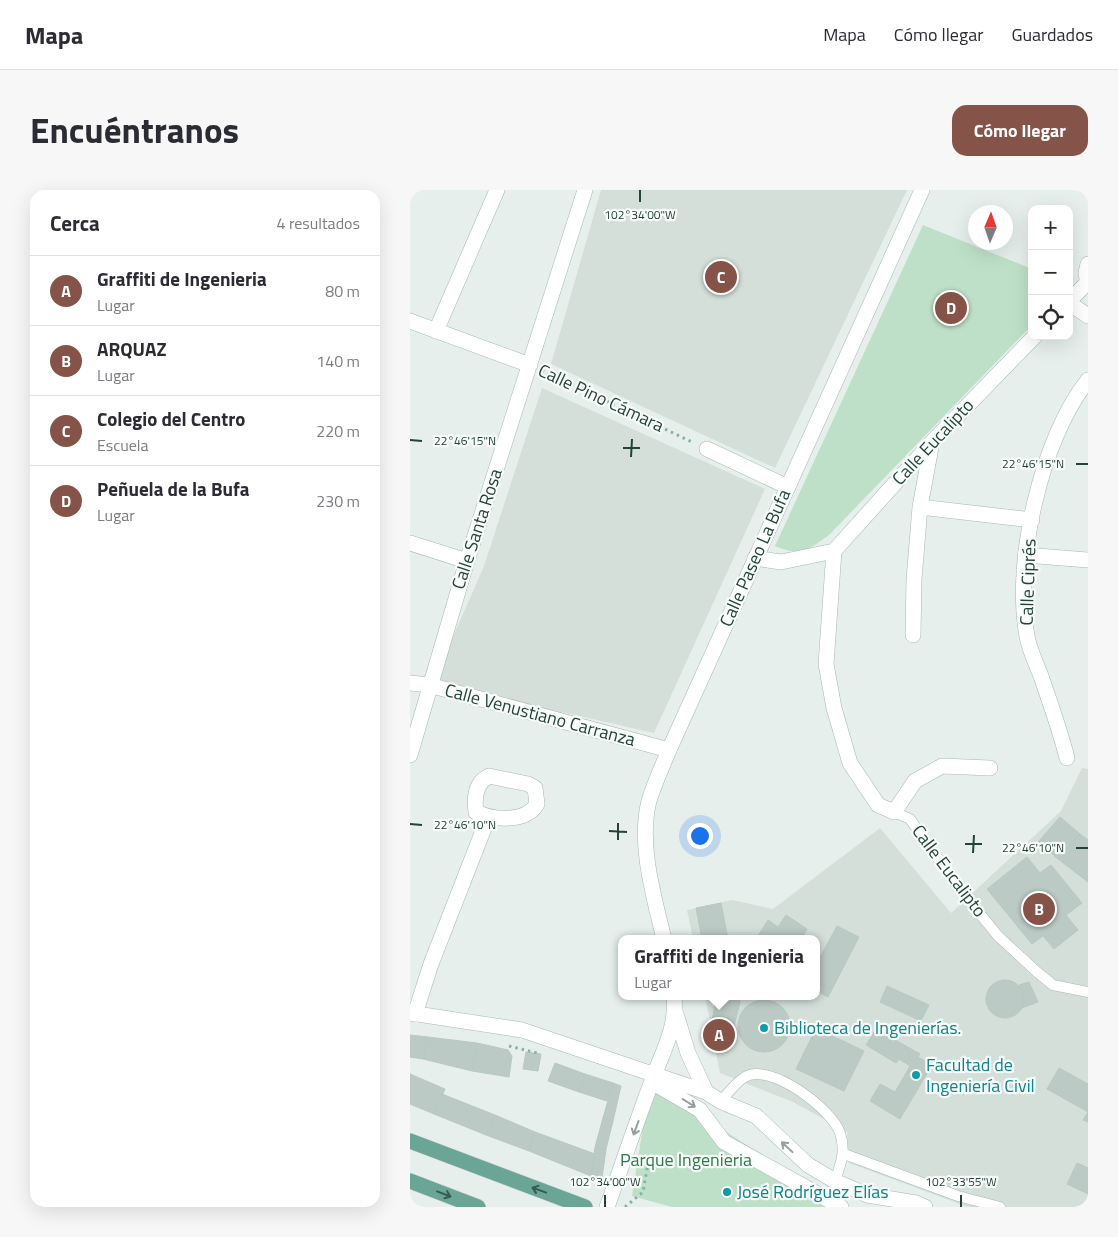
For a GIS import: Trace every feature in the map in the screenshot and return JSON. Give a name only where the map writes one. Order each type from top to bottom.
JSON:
[{"type":"main road","points":[[410,1141],[585,1207]]},
{"type":"main road","points":[[410,1182],[478,1207]]},
{"type":"street","points":[[436,331],[497,190]]},
{"type":"street","name":"Calle Santa Rosa","points":[[410,755],[467,560],[585,190]]},
{"type":"street","name":"Calle Paseo La Bufa","points":[[663,935],[649,865],[647,823],[649,802],[668,750],[922,190]]},
{"type":"street","points":[[1073,298],[1088,284],[1088,264]]},
{"type":"street","points":[[1073,305],[1088,316]]},
{"type":"street","name":"Calle Pino Cámara","points":[[410,321],[530,365]]},
{"type":"street","name":"Calle Eucalipto","points":[[894,812],[878,805],[850,763],[834,708],[826,664],[834,551],[933,441],[1031,340]]},
{"type":"street","name":"Calle Ciprés","points":[[1067,758],[1059,724],[1027,638],[1023,608],[1025,555],[1040,483],[1056,436],[1088,380]]},
{"type":"street","points":[[913,635],[914,579],[920,507],[933,441]]},
{"type":"street","points":[[707,449],[788,487]]},
{"type":"street","points":[[920,507],[1032,520]]},
{"type":"street","points":[[410,542],[467,560]]},
{"type":"street","points":[[756,558],[781,562],[834,551]]},
{"type":"street","points":[[1025,555],[1088,560]]},
{"type":"street","name":"Calle Venustiano Carranza","points":[[410,684],[429,685],[668,750]]},
{"type":"street","points":[[894,812],[915,781],[942,766],[990,768]]},
{"type":"street","points":[[488,818],[412,1016],[519,1037],[653,1078],[706,1092],[720,1101],[756,1116],[808,1165],[836,1181],[867,1195],[916,1203],[925,1207]]},
{"type":"street","points":[[674,1000],[676,1013],[688,1053],[706,1092]]},
{"type":"street","points":[[607,1207],[653,1078],[670,1037],[676,1013]]},
{"type":"street","points":[[653,1078],[700,1110],[724,1142],[841,1207]]},
{"type":"street","points":[[784,1177],[808,1165]]},
{"type":"lane","name":"Calle Eucalipto","points":[[894,812],[910,819],[958,887],[998,936],[1053,985],[1088,992]]},
{"type":"lane","points":[[720,1101],[745,1076],[758,1074],[774,1075],[818,1104],[833,1118],[840,1133],[844,1154],[836,1181]]},
{"type":"lane","points":[[844,1154],[958,1196],[1000,1207]]},
{"type":"path","name":"Calle Pino Cámara","points":[[530,365],[707,449]]},
{"type":"path","points":[[505,1044],[542,1055]]},
{"type":"path","points":[[624,1207],[643,1192],[650,1152]]},
{"type":"shaded area","points":[[601,190],[907,190],[775,468],[551,364]]},
{"type":"shaded area","points":[[542,388],[765,489],[654,733],[443,685],[437,673],[484,566]]},
{"type":"shaded area","points":[[1082,768],[1088,769],[1088,1207],[968,1207],[849,1163],[847,1132],[793,1102],[720,1073],[706,1000],[820,1000],[820,935],[692,935],[687,910],[732,900],[773,909],[880,828],[951,913],[1061,811]]},
{"type":"green space","points":[[923,225],[968,243],[968,250],[985,250],[1028,267],[1028,329],[829,535],[804,550],[791,551],[775,546]]},
{"type":"green space","name":"Parque Ingenieria","points":[[650,1083],[843,1207],[672,1207],[632,1196]]},
{"type":"building","points":[[1060,817],[1080,834],[1058,859],[1038,842]]},
{"type":"building","points":[[1080,834],[1088,840],[1088,882],[1058,859]]},
{"type":"building","points":[[1027,857],[1040,873],[1051,865],[1082,903],[1066,915],[1078,930],[1054,949],[1043,936],[1032,944],[987,889]]},
{"type":"building","points":[[721,903],[727,935],[701,935],[696,908]]},
{"type":"building","points":[[786,915],[807,929],[803,935],[759,935],[768,920],[778,927]]},
{"type":"building","points":[[837,926],[859,937],[828,997],[820,993],[820,958]]},
{"type":"building","points":[[1005,980],[1018,986],[1024,999],[1018,1012],[1005,1018],[992,1012],[986,999],[992,986]]},
{"type":"building","points":[[1029,982],[1038,1002],[1022,1008],[1024,996],[1019,985]]},
{"type":"building","points":[[887,986],[929,1005],[921,1021],[880,1002]]},
{"type":"building","points":[[714,1000],[740,1000],[731,1038],[712,1033],[711,1027]]},
{"type":"building","name":"Biblioteca de Ingenierías.","points":[[759,1000],[769,1000],[783,1007],[790,1021],[790,1031],[783,1045],[769,1052],[759,1052],[749,1048],[742,1041],[738,1031],[738,1021],[742,1011],[749,1004]]},
{"type":"building","points":[[816,1028],[864,1051],[844,1091],[796,1069]]},
{"type":"building","name":"Facultad de Ingeniería Civil","points":[[876,1029],[920,1054],[918,1057],[932,1065],[900,1119],[870,1101],[880,1084],[895,1092],[910,1066],[899,1059],[896,1063],[866,1045]]},
{"type":"building","points":[[410,1035],[428,1037],[423,1059],[410,1057]]},
{"type":"building","points":[[428,1037],[477,1043],[472,1071],[423,1059]]},
{"type":"building","points":[[477,1043],[508,1050],[512,1056],[509,1077],[472,1071]]},
{"type":"building","points":[[526,1052],[541,1054],[538,1071],[523,1069]]},
{"type":"building","points":[[555,1063],[585,1074],[579,1092],[548,1081]]},
{"type":"building","points":[[1059,1068],[1088,1084],[1088,1112],[1047,1089]]},
{"type":"building","points":[[410,1074],[445,1089],[434,1114],[410,1104]]},
{"type":"building","points":[[585,1074],[613,1083],[607,1101],[579,1092]]},
{"type":"building","points":[[613,1083],[621,1086],[613,1121],[603,1118]]},
{"type":"building","points":[[442,1094],[495,1115],[486,1135],[434,1114]]},
{"type":"building","points":[[1088,1112],[1088,1122],[1083,1120]]},
{"type":"building","points":[[495,1115],[535,1132],[529,1151],[486,1135]]},
{"type":"building","points":[[603,1118],[613,1121],[606,1149],[595,1147]]},
{"type":"building","points":[[535,1132],[595,1154],[591,1176],[529,1151]]},
{"type":"building","points":[[595,1147],[606,1149],[602,1178],[591,1176]]},
{"type":"building","points":[[1077,1163],[1088,1168],[1088,1194],[1067,1184]]},
{"type":"place","name":"Colegio del Centro","points":[[721,277]]},
{"type":"place","name":"Peñuela de la Bufa","points":[[951,308]]},
{"type":"place","name":"ARQUAZ","points":[[1039,909]]},
{"type":"place","name":"Biblioteca de Ingenierías.","points":[[764,1028]]},
{"type":"place","name":"Graffiti de Ingenieria","points":[[719,1035]]},
{"type":"place","name":"Facultad de Ingeniería Civil","points":[[916,1075]]},
{"type":"place","name":"José Rodríguez Elías","points":[[727,1192]]}]
